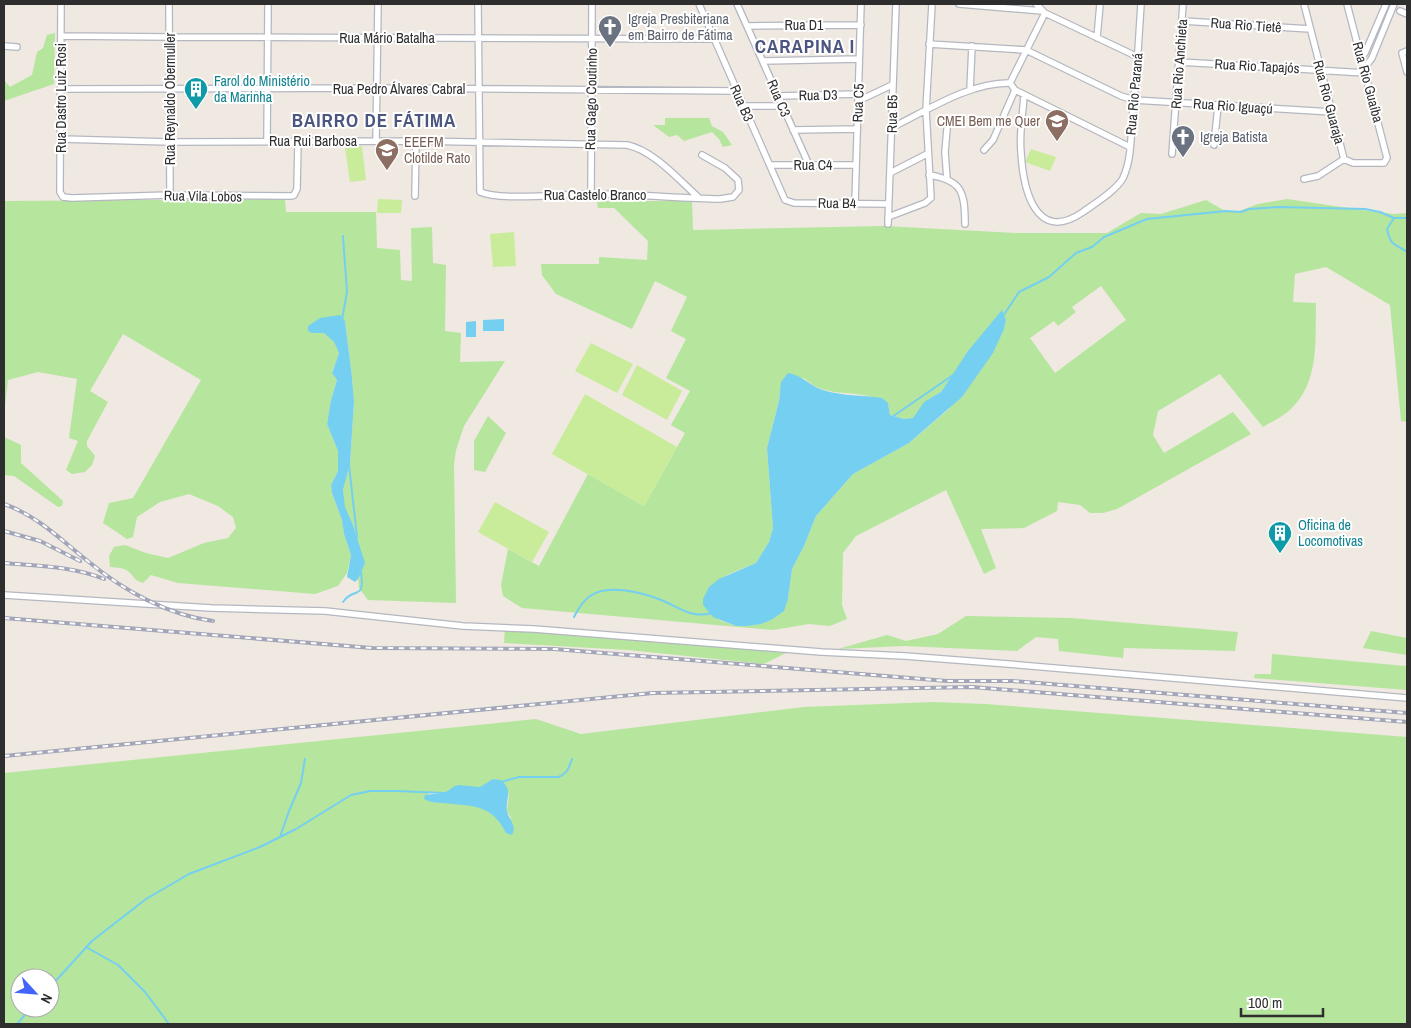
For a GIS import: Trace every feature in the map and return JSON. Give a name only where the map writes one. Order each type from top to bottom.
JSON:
[{"type":"street","name":"Rua Dastro Luiz Rosi","points":[[60,192],[61,4]]},
{"type":"street","name":"Rua Reynaldo Obermuller","points":[[170,4],[170,195]]},
{"type":"street","points":[[267,141],[268,4]]},
{"type":"street","points":[[376,141],[378,4]]},
{"type":"street","points":[[478,4],[479,142]]},
{"type":"street","name":"Rua Gago Coutinho","points":[[591,194],[592,4]]},
{"type":"street","name":"Rua B3","points":[[699,4],[786,201]]},
{"type":"street","name":"Rua C3","points":[[737,4],[809,165]]},
{"type":"street","name":"Rua C5","points":[[855,203],[861,4]]},
{"type":"street","name":"Rua B5","points":[[896,4],[888,220],[930,200],[932,192],[929,175]]},
{"type":"street","points":[[932,4],[926,110],[929,175],[955,183],[963,196],[965,224]]},
{"type":"street","points":[[959,4],[1044,12]]},
{"type":"street","points":[[1036,4],[1044,12],[1138,57]]},
{"type":"street","points":[[1097,38],[1100,4]]},
{"type":"street","name":"Rua Rio Paraná","points":[[1024,95],[1020,152],[1031,204],[1038,214],[1052,221],[1068,221],[1089,208],[1120,183],[1124,176],[1130,147],[1141,4]]},
{"type":"street","name":"Rua Rio Anchieta","points":[[1172,154],[1183,4]]},
{"type":"street","name":"Rua Rio Guaraja","points":[[1304,4],[1344,158],[1353,163],[1381,164],[1386,161]]},
{"type":"street","name":"Rua Rio Guaíba","points":[[1347,4],[1382,137],[1386,161]]},
{"type":"street","points":[[1360,58],[1366,53],[1386,4]]},
{"type":"street","points":[[1364,71],[1372,58],[1394,4]]},
{"type":"street","points":[[1400,11],[1407,14]]},
{"type":"street","points":[[1010,83],[1044,12]]},
{"type":"street","name":"Rua Rio Tietê","points":[[1182,21],[1310,29]]},
{"type":"street","name":"Rua D1","points":[[747,26],[861,25]]},
{"type":"street","name":"Rua Mário Batalha","points":[[61,36],[713,39]]},
{"type":"street","points":[[929,44],[1026,50]]},
{"type":"street","points":[[4,46],[17,47]]},
{"type":"street","points":[[970,90],[972,46]]},
{"type":"street","points":[[1358,49],[1372,58]]},
{"type":"street","name":"Rua Rio Iguaçú","points":[[1026,50],[1113,92],[1134,100],[1332,112]]},
{"type":"street","points":[[1407,51],[1402,52],[1407,72]]},
{"type":"street","points":[[763,61],[860,59]]},
{"type":"street","name":"Rua Rio Tapajós","points":[[1180,62],[1364,71]]},
{"type":"street","points":[[891,128],[970,90],[995,83],[1010,83]]},
{"type":"street","points":[[1010,83],[1015,90],[1024,95],[1130,147]]},
{"type":"street","points":[[858,98],[892,85]]},
{"type":"street","name":"Rua Pedro Álvares Cabral","points":[[61,89],[376,88],[736,91]]},
{"type":"street","points":[[984,150],[993,140],[1015,90]]},
{"type":"street","name":"Rua D3","points":[[779,96],[858,98]]},
{"type":"street","points":[[743,106],[783,106]]},
{"type":"street","points":[[1214,145],[1218,106]]},
{"type":"street","points":[[793,130],[857,129]]},
{"type":"street","points":[[947,129],[945,152],[947,179]]},
{"type":"street","name":"Rua Rui Barbosa","points":[[61,139],[169,142],[416,141],[627,145],[640,149],[652,156],[698,197]]},
{"type":"street","name":"Rua Vila Lobos","points":[[60,192],[64,198],[170,195],[292,196],[296,194],[297,189],[298,141]]},
{"type":"street","points":[[414,196],[416,141]]},
{"type":"street","name":"Rua Castelo Branco","points":[[479,142],[480,192],[493,195],[591,194],[711,199],[733,197],[739,190],[738,180],[730,172],[702,154]]},
{"type":"street","points":[[890,173],[927,154]]},
{"type":"street","points":[[1304,179],[1318,176],[1344,158]]},
{"type":"street","name":"Rua C4","points":[[770,165],[856,165]]},
{"type":"street","name":"Rua B4","points":[[786,201],[794,203],[888,204]]},
{"type":"street","points":[[4,595],[211,608],[325,612],[463,626],[534,629],[821,652],[1008,664],[1407,698]]},
{"type":"green space","points":[[55,33],[54,84],[4,101],[4,80],[10,87],[32,75],[37,52],[43,48],[47,35]]},
{"type":"green space","points":[[665,118],[709,118],[712,126],[723,132],[732,145],[723,147],[719,139],[712,132],[684,141],[677,135],[669,137],[653,125],[665,125]]},
{"type":"green space","points":[[362,146],[366,180],[350,182],[345,148]]},
{"type":"green space","points":[[1031,149],[1056,157],[1050,171],[1025,162]]},
{"type":"green space","points":[[285,199],[286,212],[376,212],[377,248],[400,250],[401,280],[412,281],[411,228],[432,227],[433,263],[446,265],[445,331],[461,333],[460,362],[505,361],[464,426],[456,450],[454,464],[456,603],[368,600],[359,588],[358,579],[364,562],[353,525],[344,507],[343,490],[350,464],[354,402],[345,321],[312,333],[324,333],[334,342],[339,353],[332,372],[337,380],[327,424],[338,451],[338,471],[331,485],[332,493],[342,520],[344,534],[351,555],[347,573],[338,586],[315,594],[178,583],[151,575],[143,583],[126,570],[110,567],[109,556],[114,547],[125,545],[146,553],[168,558],[204,543],[228,538],[236,528],[233,517],[218,506],[189,494],[160,502],[137,517],[133,537],[127,539],[103,523],[109,503],[133,498],[201,380],[123,334],[90,391],[108,402],[87,441],[87,446],[95,456],[92,465],[85,472],[72,474],[66,470],[78,441],[69,438],[77,379],[38,372],[8,380],[4,414],[4,201]]},
{"type":"green space","points":[[378,199],[402,200],[401,213],[377,213]]},
{"type":"green space","points":[[1287,199],[1394,214],[1407,213],[1407,422],[1401,421],[1390,305],[1326,267],[1295,274],[1293,302],[1316,303],[1315,344],[1312,372],[1307,385],[1301,397],[1289,411],[1263,427],[1220,374],[1158,411],[1153,435],[1164,453],[1233,412],[1251,434],[1117,509],[1103,513],[1090,513],[1080,505],[1058,502],[1057,511],[1024,528],[981,529],[996,568],[984,574],[946,490],[856,536],[843,553],[842,605],[847,619],[830,626],[809,624],[773,630],[522,608],[503,596],[501,585],[508,549],[539,566],[588,474],[644,506],[685,433],[671,425],[690,391],[666,378],[686,339],[671,331],[687,297],[655,281],[632,329],[556,294],[542,275],[541,264],[599,264],[599,257],[647,260],[648,241],[614,208],[598,208],[597,201],[692,201],[693,230],[884,226],[1016,233],[1107,233],[1141,213],[1161,214],[1206,200],[1225,211],[1239,211],[1258,204]],"holes":[[[1101,286],[1126,320],[1055,373],[1030,338],[1054,321],[1058,326],[1076,312],[1072,307]],[[1002,311],[1006,320],[1004,329],[949,409],[909,443],[853,474],[816,516],[792,569],[788,599],[736,626],[719,620],[709,587],[729,574],[756,563],[769,542],[773,528],[767,448],[780,390],[804,378],[811,384],[826,390],[874,397],[888,403],[890,415],[904,419],[913,418],[925,402],[941,392]]]},
{"type":"green space","points":[[514,232],[516,266],[493,267],[490,234]]},
{"type":"green space","points":[[591,343],[633,364],[617,393],[575,371]]},
{"type":"green space","points":[[637,365],[682,391],[667,420],[622,395]]},
{"type":"green space","points":[[585,394],[677,447],[644,506],[552,454]]},
{"type":"green space","points":[[488,416],[506,433],[485,472],[474,470],[474,441]]},
{"type":"green space","points":[[4,437],[21,445],[21,463],[63,501],[62,506],[58,507],[14,476],[4,475]]},
{"type":"green space","points":[[495,502],[549,532],[532,562],[478,532]]},
{"type":"green space","points":[[966,616],[1071,618],[1238,632],[1235,651],[1124,648],[1123,658],[1059,651],[1058,639],[1036,637],[1017,651],[904,646],[838,649],[887,635],[906,641],[938,634]]},
{"type":"green space","points":[[505,628],[615,636],[786,653],[764,664],[628,650],[504,643]]},
{"type":"green space","points":[[1371,631],[1407,638],[1407,655],[1363,648]]},
{"type":"green space","points":[[1272,654],[1406,666],[1407,661],[1407,690],[1254,678],[1255,674],[1271,674]]},
{"type":"green space","points":[[933,702],[985,704],[1407,737],[1407,1024],[4,1024],[4,773],[536,719],[581,734],[804,707]],"holes":[[[480,787],[509,793],[507,811],[511,818],[505,830],[497,818],[483,809],[470,804],[434,802],[428,793],[443,793],[451,789]]]},
{"type":"water","points":[[1002,310],[1006,320],[993,353],[962,397],[909,443],[853,474],[816,516],[792,569],[788,599],[784,611],[771,620],[747,626],[736,626],[713,617],[703,605],[703,599],[709,587],[719,579],[756,563],[769,542],[773,528],[767,448],[779,401],[781,382],[788,373],[830,392],[882,398],[888,403],[890,415],[904,419],[913,418],[924,402],[941,392],[968,351]]},
{"type":"water","points":[[340,315],[345,321],[354,402],[350,464],[343,490],[345,507],[365,563],[355,582],[347,577],[351,555],[331,485],[338,471],[338,451],[327,424],[337,380],[332,373],[339,353],[334,342],[324,333],[308,331],[308,326],[320,318]]},
{"type":"water","points":[[504,319],[504,331],[483,331],[483,320]]},
{"type":"water","points":[[476,321],[476,337],[466,337],[466,322]]},
{"type":"water","points":[[493,779],[501,780],[507,788],[507,811],[514,828],[512,835],[506,833],[494,816],[480,808],[435,803],[424,799],[425,795],[443,793],[458,785],[480,787]]},
{"type":"waterway","points":[[1003,316],[1019,292],[1049,277],[1076,253],[1092,247],[1104,237],[1147,219],[1226,211],[1241,212],[1249,209],[1279,207],[1365,209],[1380,212],[1394,218],[1407,218]]},
{"type":"waterway","points":[[1394,218],[1387,229],[1390,239],[1394,244],[1407,252]]},
{"type":"waterway","points":[[342,320],[347,292],[343,236]]},
{"type":"waterway","points":[[892,417],[956,373]]},
{"type":"waterway","points":[[349,465],[357,537]]},
{"type":"waterway","points":[[343,602],[347,597],[360,590],[361,572]]},
{"type":"waterway","points":[[574,617],[585,600],[597,592],[606,590],[626,590],[661,600],[692,613],[712,613]]},
{"type":"waterway","points":[[280,837],[301,783],[305,759]]},
{"type":"waterway","points":[[501,782],[519,777],[558,777],[564,774],[572,759]]},
{"type":"waterway","points":[[60,976],[92,941],[146,899],[189,874],[260,847],[296,829],[351,795],[370,791],[444,793]]},
{"type":"waterway","points":[[86,947],[118,965],[145,992],[169,1024]]},
{"type":"waterway","points":[[17,1024],[22,1018]]},
{"type":"railway","points":[[4,504],[28,515],[59,537],[103,573],[132,592],[163,607],[196,618],[213,621]]},
{"type":"railway","points":[[4,531],[40,541],[80,561]]},
{"type":"railway","points":[[4,563],[80,571],[104,579]]},
{"type":"railway","points":[[4,618],[372,648],[554,649],[947,681],[1012,681],[1407,713]]},
{"type":"railway","points":[[4,756],[653,693],[972,687],[1407,722]]},
{"type":"place","name":"Igreja Presbiteriana em Bairro de Fátima","points":[[610,48]]},
{"type":"place","name":"Farol do Ministério da Marinha","points":[[196,110]]},
{"type":"place","name":"CMEI Bem me Quer","points":[[1057,142]]},
{"type":"place","name":"Igreja Batista","points":[[1183,158]]},
{"type":"place","name":"EEEFM Clotilde Rato","points":[[387,171]]},
{"type":"place","name":"Oficina de Locomotivas","points":[[1280,554]]},
{"type":"district","name":"CARAPINA I","points":[[805,46]]},
{"type":"district","name":"BAIRRO DE FÁTIMA","points":[[374,120]]}]
